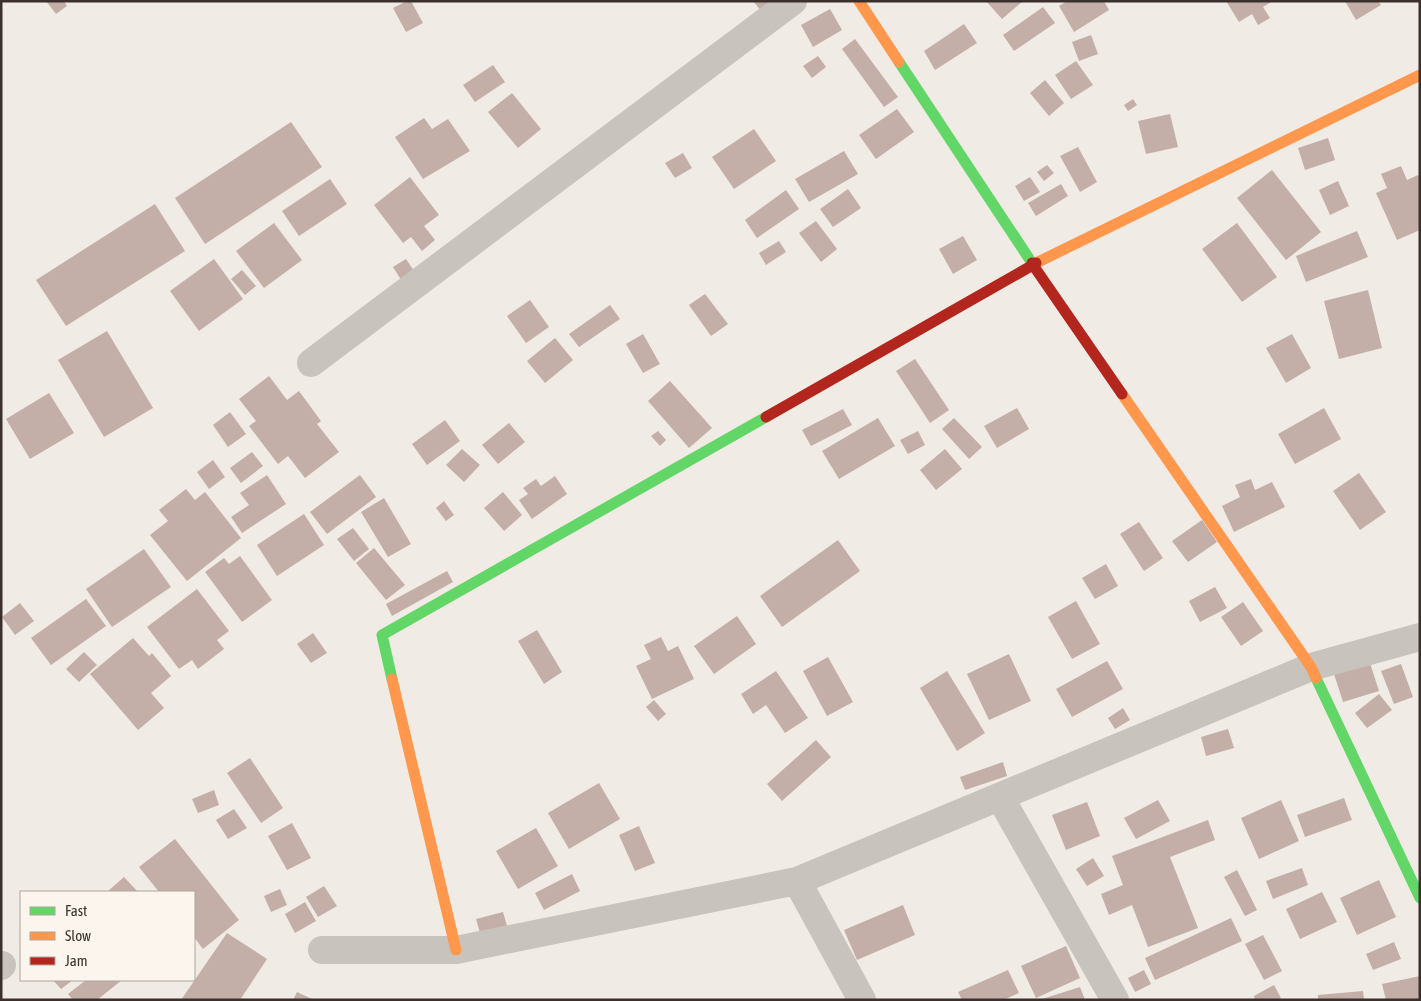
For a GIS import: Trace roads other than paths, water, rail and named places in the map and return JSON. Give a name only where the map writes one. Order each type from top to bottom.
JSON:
[{"type":"street","points":[[311,363],[793,1]]},
{"type":"street","points":[[859,1],[1033,265],[1311,667],[1420,898]]},
{"type":"street","points":[[456,950],[382,635],[1033,265],[1420,75]]},
{"type":"street","points":[[322,950],[456,950],[797,881],[1311,667],[1420,637]]},
{"type":"street","points":[[1000,797],[1115,1000]]},
{"type":"street","points":[[797,881],[862,1000]]}]
